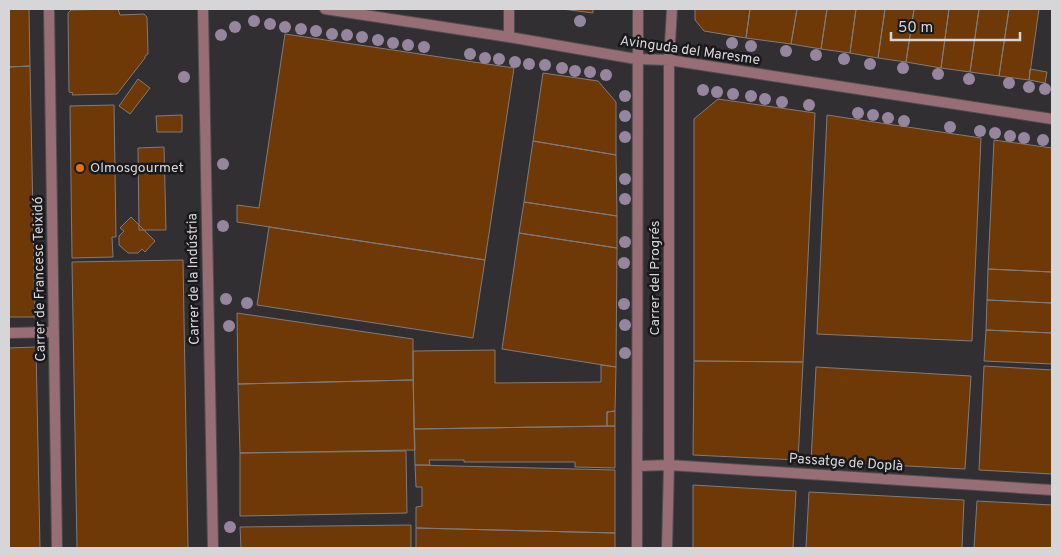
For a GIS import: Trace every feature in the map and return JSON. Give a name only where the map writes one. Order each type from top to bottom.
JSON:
[{"type":"street","name":"Carrer de Francesc Teixidó","points":[[49,9],[57,548]]},
{"type":"street","name":"Carrer de la Indústria","points":[[203,9],[213,548]]},
{"type":"street","name":"Avinguda del Maresme","points":[[325,9],[509,37],[636,59],[669,60],[1052,119]]},
{"type":"street","points":[[509,9],[509,37]]},
{"type":"street","name":"Carrer del Progrés","points":[[637,548],[636,59],[638,9]]},
{"type":"street","name":"Carrer del Progrés","points":[[667,548],[669,60],[672,9]]},
{"type":"street","points":[[9,333],[54,332]]},
{"type":"street","name":"Passatge de Doplà","points":[[638,466],[668,465],[1052,490]]},
{"type":"building","points":[[9,9],[29,9],[30,66],[9,67]]},
{"type":"building","points":[[118,9],[120,15],[144,14],[147,17],[148,54],[117,94],[72,95],[73,93],[69,92],[68,13],[71,10]]},
{"type":"building","points":[[562,9],[593,9],[593,13]]},
{"type":"building","points":[[695,9],[750,9],[746,38],[704,31],[695,20]]},
{"type":"building","points":[[750,9],[797,9],[791,44],[746,38]]},
{"type":"building","points":[[797,9],[827,9],[821,49],[791,44]]},
{"type":"building","points":[[827,9],[856,9],[850,53],[821,49]]},
{"type":"building","points":[[856,9],[885,9],[878,58],[850,53]]},
{"type":"building","points":[[885,9],[914,9],[906,62],[878,58]]},
{"type":"building","points":[[914,9],[949,9],[941,68],[906,62]]},
{"type":"building","points":[[949,9],[979,9],[970,72],[941,68]]},
{"type":"building","points":[[979,9],[1009,9],[999,76],[970,72]]},
{"type":"building","points":[[1009,9],[1039,9],[1029,80],[999,76]]},
{"type":"building","points":[[285,34],[514,68],[485,260],[237,222],[237,205],[259,208]]},
{"type":"building","points":[[30,66],[35,317],[9,317],[9,67]]},
{"type":"building","points":[[1030,69],[1047,72],[1045,83],[1029,80]]},
{"type":"building","points":[[543,73],[598,81],[616,102],[616,155],[533,141]]},
{"type":"building","points":[[138,79],[150,88],[130,114],[119,106]]},
{"type":"building","points":[[718,99],[815,113],[803,362],[694,361],[694,119]]},
{"type":"building","points":[[114,105],[116,237],[112,237],[113,257],[72,258],[70,106]]},
{"type":"building","points":[[182,115],[182,132],[157,132],[156,116]]},
{"type":"building","points":[[827,115],[981,138],[972,341],[817,334]]},
{"type":"building","points":[[994,140],[1052,148],[1052,272],[988,269]]},
{"type":"building","points":[[533,141],[616,155],[617,216],[524,202]]},
{"type":"building","points":[[164,147],[166,230],[139,230],[138,148]]},
{"type":"building","points":[[524,202],[617,216],[617,248],[519,233]]},
{"type":"building","points":[[131,217],[155,241],[145,252],[142,249],[138,253],[128,253],[119,245],[119,236],[124,231],[120,228]]},
{"type":"building","points":[[269,227],[485,260],[473,338],[257,305]]},
{"type":"building","points":[[519,233],[617,248],[616,367],[502,349]]},
{"type":"building","points":[[183,260],[188,548],[77,548],[72,262]]},
{"type":"building","points":[[988,269],[1052,272],[1052,303],[987,300]]},
{"type":"building","points":[[987,300],[1052,303],[1052,333],[986,330]]},
{"type":"building","points":[[237,313],[413,339],[413,380],[238,384]]},
{"type":"building","points":[[986,330],[1052,333],[1052,364],[984,361]]},
{"type":"building","points":[[36,347],[40,548],[9,548],[9,348]]},
{"type":"building","points":[[495,350],[495,383],[601,382],[601,365],[616,367],[615,411],[607,412],[607,426],[414,429],[413,351]]},
{"type":"building","points":[[694,361],[803,362],[798,460],[693,455]]},
{"type":"building","points":[[984,366],[1052,370],[1052,474],[979,470]]},
{"type":"building","points":[[816,367],[971,376],[965,469],[811,461]]},
{"type":"building","points":[[413,380],[415,450],[240,453],[238,384]]},
{"type":"building","points":[[615,411],[615,426],[607,426],[607,412]]},
{"type":"building","points":[[615,426],[615,468],[575,467],[575,462],[464,462],[464,460],[429,460],[430,465],[415,465],[414,429]]},
{"type":"building","points":[[406,451],[407,513],[240,516],[240,453]]},
{"type":"building","points":[[415,465],[615,470],[615,533],[416,528],[416,507],[422,506],[422,487],[416,487]]},
{"type":"building","points":[[693,485],[796,491],[793,548],[693,548]]},
{"type":"building","points":[[809,492],[964,500],[962,548],[806,548]]},
{"type":"building","points":[[977,501],[1052,505],[1052,548],[974,548]]},
{"type":"building","points":[[411,525],[411,548],[241,548],[240,527]]},
{"type":"building","points":[[416,528],[615,533],[615,548],[416,548]]},
{"type":"place","name":"Olmosgourmet","points":[[80,168]]}]
